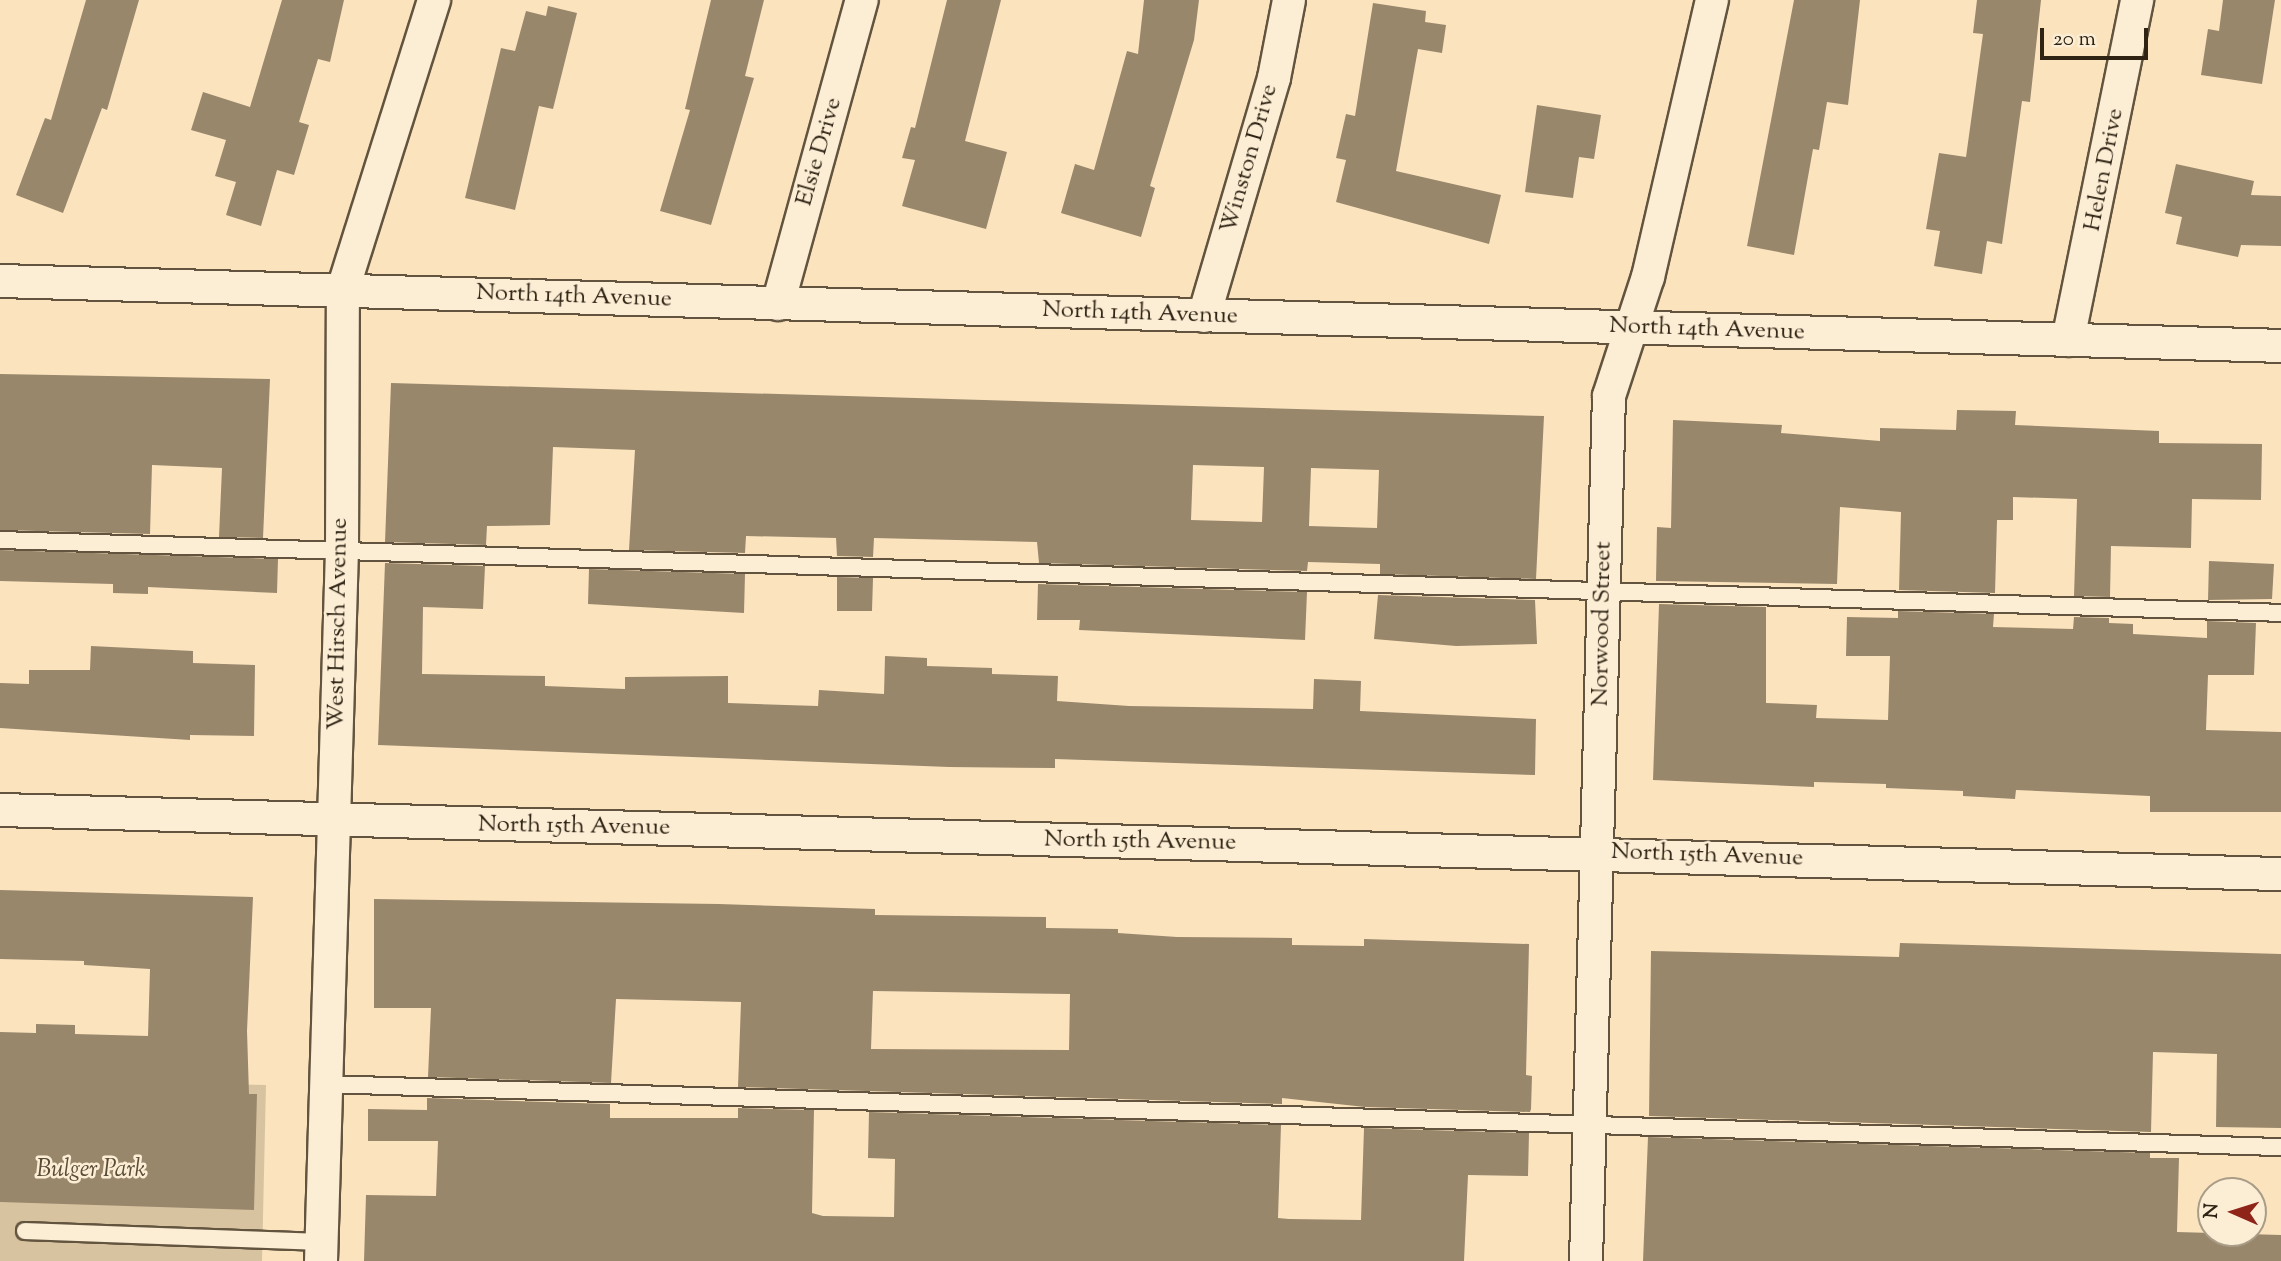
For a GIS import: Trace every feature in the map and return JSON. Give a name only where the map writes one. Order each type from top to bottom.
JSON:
[{"type":"street","name":"West Hirsch Avenue","points":[[321,1252],[342,551],[343,289],[434,0]]},
{"type":"street","name":"Elsie Drive","points":[[778,304],[862,0]]},
{"type":"street","name":"Winston Drive","points":[[1204,316],[1274,78],[1289,0]]},
{"type":"street","name":"Norwood Street","points":[[1586,1261],[1609,396],[1648,277],[1712,0]]},
{"type":"street","name":"Helen Drive","points":[[2068,340],[2137,0]]},
{"type":"street","name":"North 14th Avenue","points":[[0,281],[2281,345]]},
{"type":"street","name":"North 15th Avenue","points":[[0,810],[2281,874]]},
{"type":"lane","points":[[0,540],[2281,613]]},
{"type":"lane","points":[[326,1084],[1590,1121],[2281,1146]]},
{"type":"lane","points":[[25,1231],[321,1252]]},
{"type":"green space","name":"Bulger Park","points":[[0,1078],[266,1085],[262,1261],[0,1261]]},
{"type":"building","points":[[86,0],[139,0],[107,110],[102,108],[63,213],[16,195],[45,118],[51,120]]},
{"type":"building","points":[[282,0],[344,0],[330,62],[318,59],[299,122],[309,125],[294,175],[277,170],[261,226],[226,215],[236,182],[215,176],[226,140],[191,130],[203,92],[250,107]]},
{"type":"building","points":[[711,0],[764,0],[745,76],[754,78],[711,225],[660,211],[690,110],[685,109]]},
{"type":"building","points":[[947,0],[1001,0],[965,141],[1007,152],[986,229],[902,206],[915,160],[902,158],[911,127],[915,128]]},
{"type":"building","points":[[1144,0],[1199,0],[1194,40],[1150,186],[1155,188],[1141,237],[1061,213],[1075,164],[1094,170],[1127,51],[1138,54]]},
{"type":"building","points":[[1794,0],[1860,0],[1848,105],[1827,102],[1819,150],[1813,149],[1794,255],[1747,246]]},
{"type":"building","points":[[1977,0],[2041,0],[2030,102],[2022,101],[2002,244],[1987,241],[1982,274],[1934,266],[1940,231],[1926,229],[1939,153],[1966,157],[1983,34],[1973,33]]},
{"type":"building","points":[[2223,0],[2275,0],[2262,84],[2201,75],[2208,29],[2219,31]]},
{"type":"building","points":[[1373,3],[1426,11],[1425,22],[1446,25],[1442,53],[1418,49],[1396,171],[1501,195],[1489,244],[1336,202],[1346,160],[1336,158],[1346,114],[1355,116]]},
{"type":"building","points":[[548,6],[577,13],[553,109],[539,106],[515,210],[465,198],[501,48],[515,51],[526,11],[546,16]]},
{"type":"building","points":[[1537,105],[1601,115],[1594,159],[1579,157],[1573,198],[1525,192]]},
{"type":"building","points":[[2176,164],[2254,181],[2251,195],[2281,196],[2281,246],[2241,245],[2238,257],[2176,244],[2182,217],[2165,213]]},
{"type":"building","points":[[0,374],[270,379],[263,538],[219,537],[222,468],[152,465],[150,534],[0,530]]},
{"type":"building","points":[[391,383],[1544,416],[1536,579],[1380,574],[1380,564],[1308,562],[1307,571],[1039,563],[1037,542],[874,538],[873,557],[837,556],[836,538],[746,536],[745,553],[629,550],[635,450],[553,447],[550,525],[487,526],[486,545],[385,542]],"holes":[[[1193,465],[1264,467],[1262,522],[1191,520]],[[1311,468],[1379,470],[1377,528],[1309,526]]]},
{"type":"building","points":[[1957,410],[2016,411],[2015,425],[2159,431],[2159,443],[2262,444],[2261,500],[2192,499],[2191,548],[2111,546],[2110,597],[2074,596],[2077,499],[2013,497],[2013,520],[1997,520],[1995,593],[1899,590],[1901,512],[1840,507],[1837,584],[1656,581],[1657,527],[1671,528],[1673,420],[1782,425],[1781,433],[1880,441],[1880,428],[1956,430]]},
{"type":"building","points":[[0,550],[278,559],[277,593],[148,587],[148,594],[113,593],[113,584],[0,581]]},
{"type":"building","points":[[2209,561],[2274,564],[2272,599],[2208,600]]},
{"type":"building","points":[[385,563],[485,566],[483,609],[423,607],[422,674],[545,676],[545,686],[625,689],[625,677],[728,676],[728,703],[818,706],[819,690],[884,694],[885,656],[927,658],[927,666],[992,668],[992,674],[1058,676],[1057,701],[1129,706],[1313,709],[1314,679],[1361,681],[1360,711],[1536,719],[1535,775],[1055,759],[1055,768],[949,767],[378,745]]},
{"type":"building","points":[[589,569],[745,574],[744,613],[588,604]]},
{"type":"building","points":[[837,577],[873,578],[872,611],[837,611]]},
{"type":"building","points":[[1038,584],[1307,592],[1305,640],[1079,630],[1080,620],[1037,620]]},
{"type":"building","points":[[1378,595],[1535,600],[1537,644],[1456,646],[1374,639]]},
{"type":"building","points":[[1659,604],[1766,607],[1766,703],[1817,705],[1816,718],[1888,720],[1890,656],[1846,656],[1847,617],[1898,618],[1898,611],[1994,614],[1993,627],[2073,629],[2074,617],[2109,618],[2109,623],[2133,624],[2133,634],[2207,638],[2207,621],[2256,623],[2254,675],[2208,675],[2206,730],[2281,732],[2281,812],[2150,812],[2150,796],[2016,790],[2015,799],[1963,796],[1963,791],[1886,788],[1886,784],[1814,782],[1814,787],[1653,780]]},
{"type":"building","points":[[91,646],[193,651],[193,663],[255,665],[254,736],[190,735],[190,740],[0,728],[0,683],[29,684],[29,670],[90,670]]},
{"type":"building","points":[[0,890],[253,897],[247,1031],[249,1094],[257,1094],[254,1210],[0,1202],[0,1032],[36,1033],[36,1024],[75,1025],[75,1034],[148,1036],[150,969],[84,965],[84,961],[0,959]]},
{"type":"building","points":[[374,899],[719,904],[875,909],[875,915],[1046,917],[1046,928],[1118,929],[1118,933],[1177,937],[1292,938],[1292,945],[1364,946],[1364,939],[1529,944],[1526,1075],[1532,1076],[1531,1109],[1530,1112],[1365,1107],[1282,1098],[1282,1104],[738,1087],[741,1002],[616,999],[611,1083],[428,1077],[431,1008],[374,1008]],"holes":[[[873,991],[1070,994],[1069,1050],[871,1049]]]},
{"type":"building","points":[[1900,943],[2281,954],[2281,1128],[2216,1127],[2217,1054],[2153,1052],[2151,1132],[1649,1116],[1651,951],[1899,957]]},
{"type":"building","points":[[427,1098],[610,1104],[610,1118],[738,1118],[738,1108],[814,1110],[812,1213],[823,1216],[894,1217],[895,1159],[868,1158],[869,1112],[1281,1125],[1278,1218],[1361,1220],[1364,1128],[1529,1133],[1528,1176],[1468,1175],[1464,1261],[364,1261],[366,1195],[436,1196],[438,1141],[368,1141],[368,1109],[427,1110]]},
{"type":"building","points":[[1648,1137],[2150,1153],[2150,1158],[2179,1158],[2177,1232],[2197,1233],[2197,1247],[2267,1247],[2267,1235],[2281,1235],[2281,1261],[1643,1261]]}]
